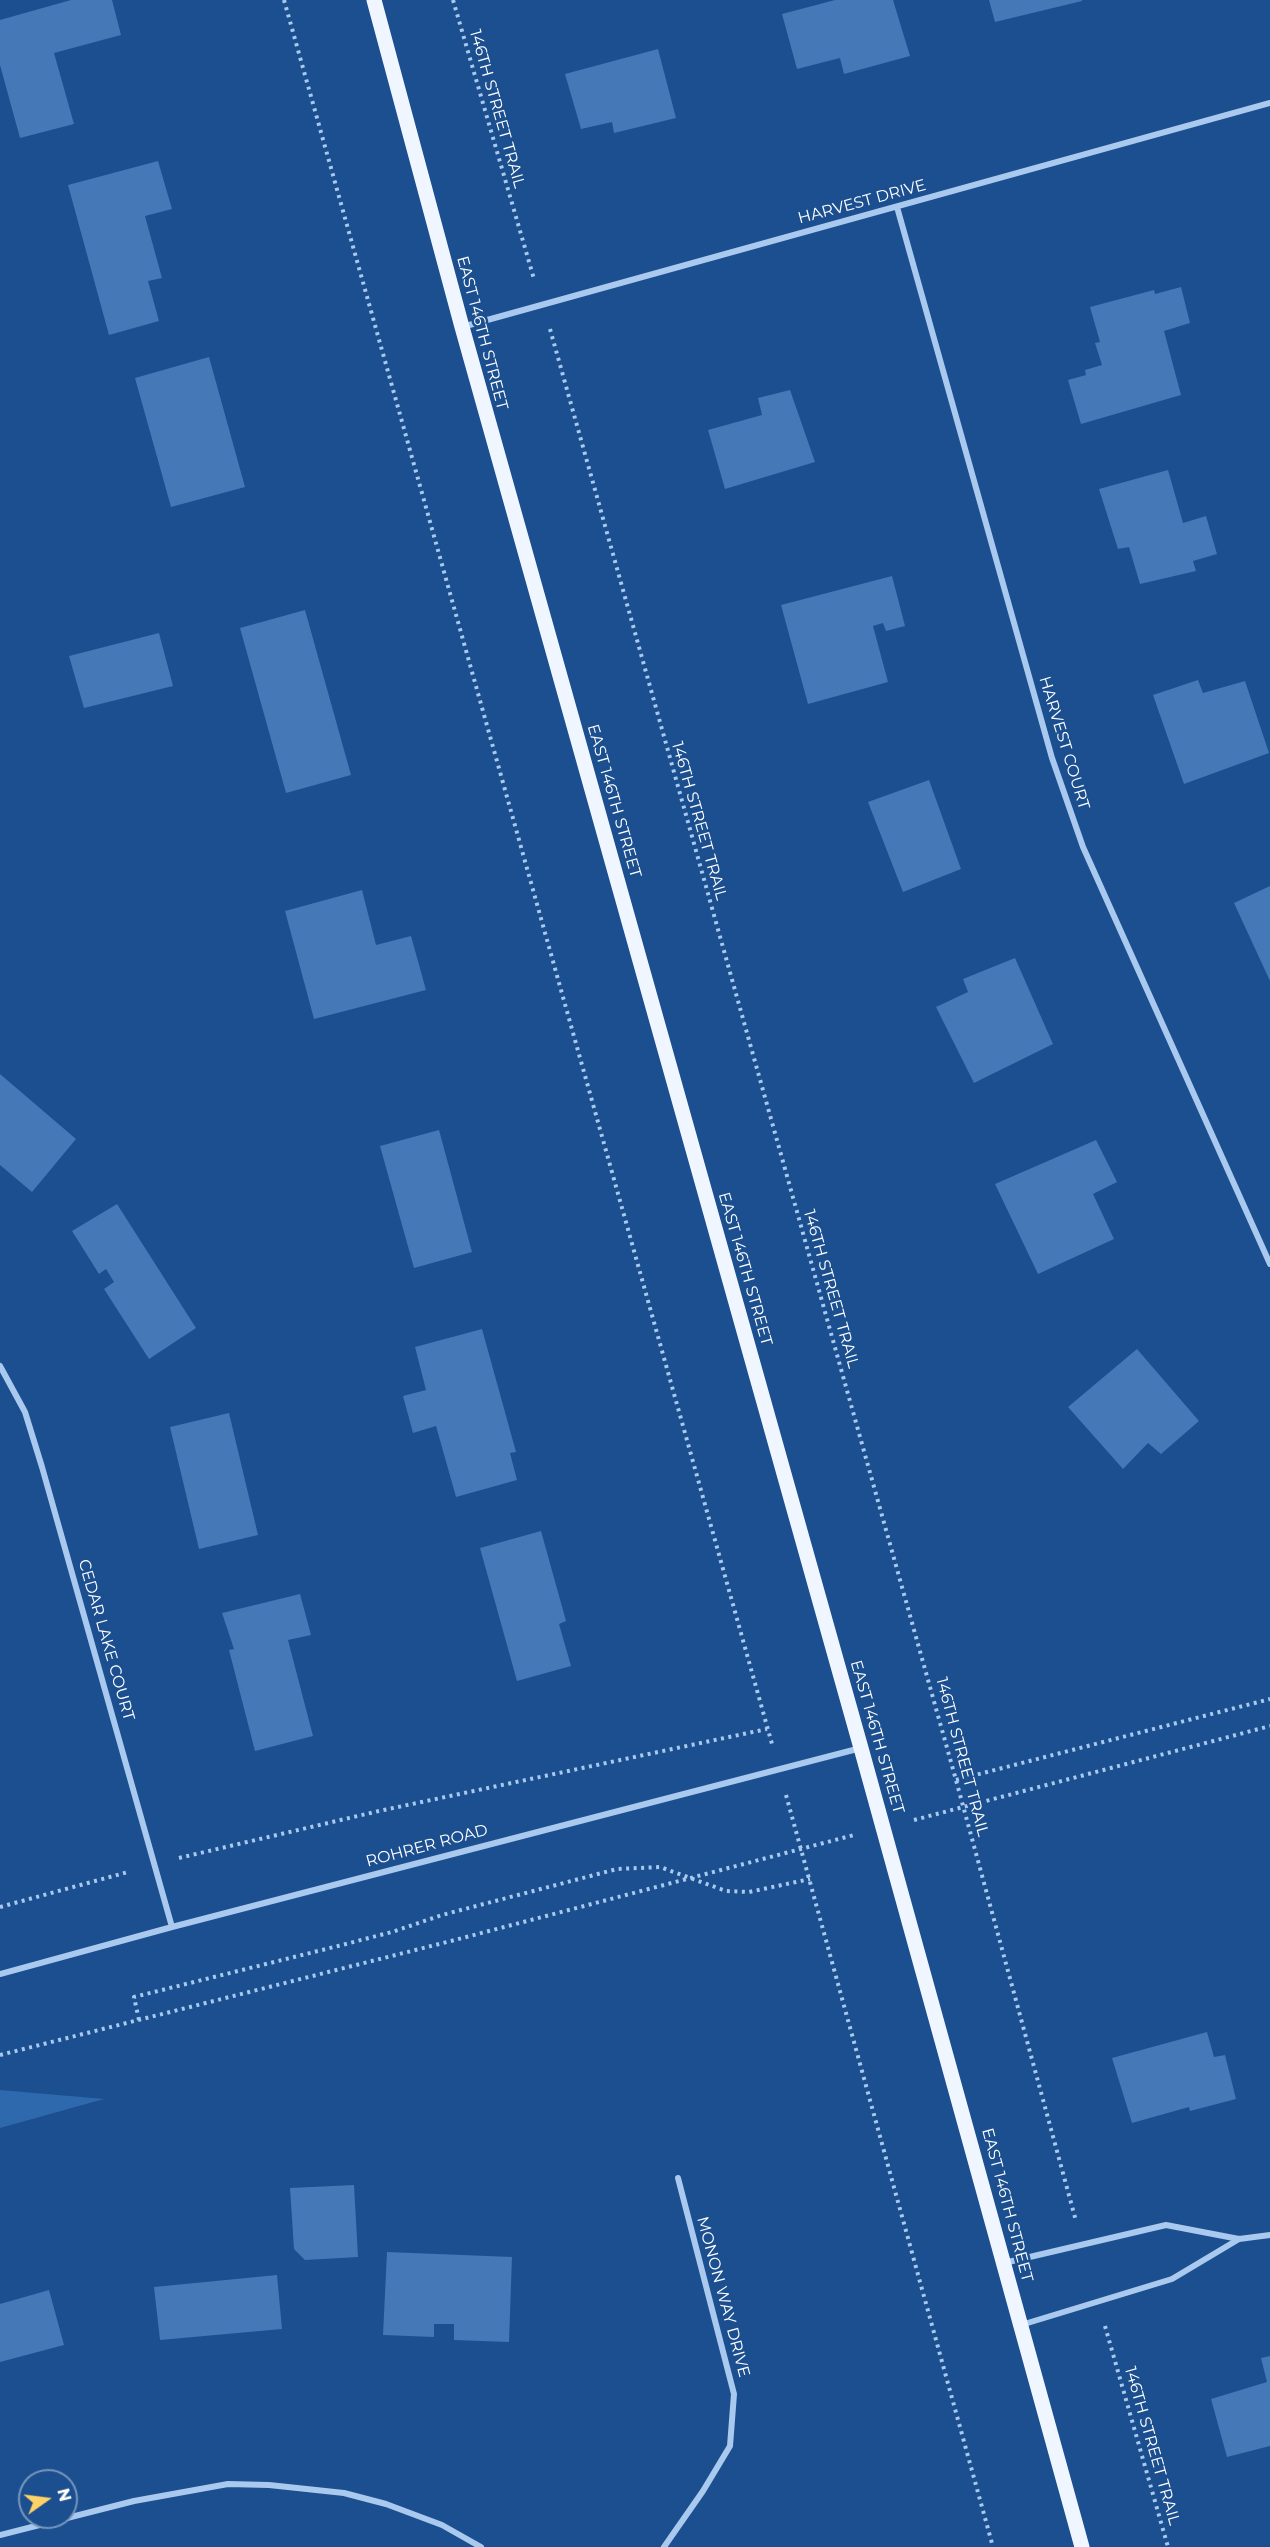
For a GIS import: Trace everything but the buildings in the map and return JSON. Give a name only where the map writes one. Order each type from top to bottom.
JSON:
[{"type":"main road","name":"EAST 146TH STREET","points":[[374,0],[462,327],[861,1748],[1082,2547]]},
{"type":"street","name":"HARVEST DRIVE","points":[[462,327],[1270,103]]},
{"type":"street","name":"HARVEST COURT","points":[[897,207],[1052,758],[1083,847],[1270,1264]]},
{"type":"street","name":"CEDAR LAKE COURT","points":[[0,1366],[25,1412],[42,1467],[171,1927]]},
{"type":"street","name":"ROHRER ROAD","points":[[0,1974],[171,1927],[861,1748]]},
{"type":"street","name":"MONON WAY DRIVE","points":[[664,2547],[704,2491],[730,2446],[734,2394],[678,2178]]},
{"type":"street","points":[[1004,2263],[1166,2225],[1239,2239],[1270,2235]]},
{"type":"street","points":[[1021,2325],[1172,2279],[1239,2239]]},
{"type":"street","points":[[0,2535],[166,2494],[238,2484],[311,2488],[355,2495],[442,2525],[481,2547]]},
{"type":"path","points":[[0,1907],[208,1850],[379,1811],[767,1729],[284,0]]},
{"type":"path","name":"146TH STREET TRAIL","points":[[453,0],[518,225]]},
{"type":"path","name":"146TH STREET TRAIL","points":[[567,382],[577,429],[956,1780],[1071,2202]]},
{"type":"path","points":[[956,1780],[1270,1699]]},
{"type":"path","points":[[791,1815],[993,2547]]},
{"type":"path","points":[[139,2020],[134,1997],[392,1932],[442,1914],[616,1869],[660,1867],[726,1891],[749,1892],[810,1879]]},
{"type":"path","points":[[0,2055],[451,1941]]},
{"type":"path","name":"146TH STREET TRAIL","points":[[1113,2352],[1168,2547]]},
{"type":"shaded area","points":[[0,2090],[104,2099],[0,2128]]}]
